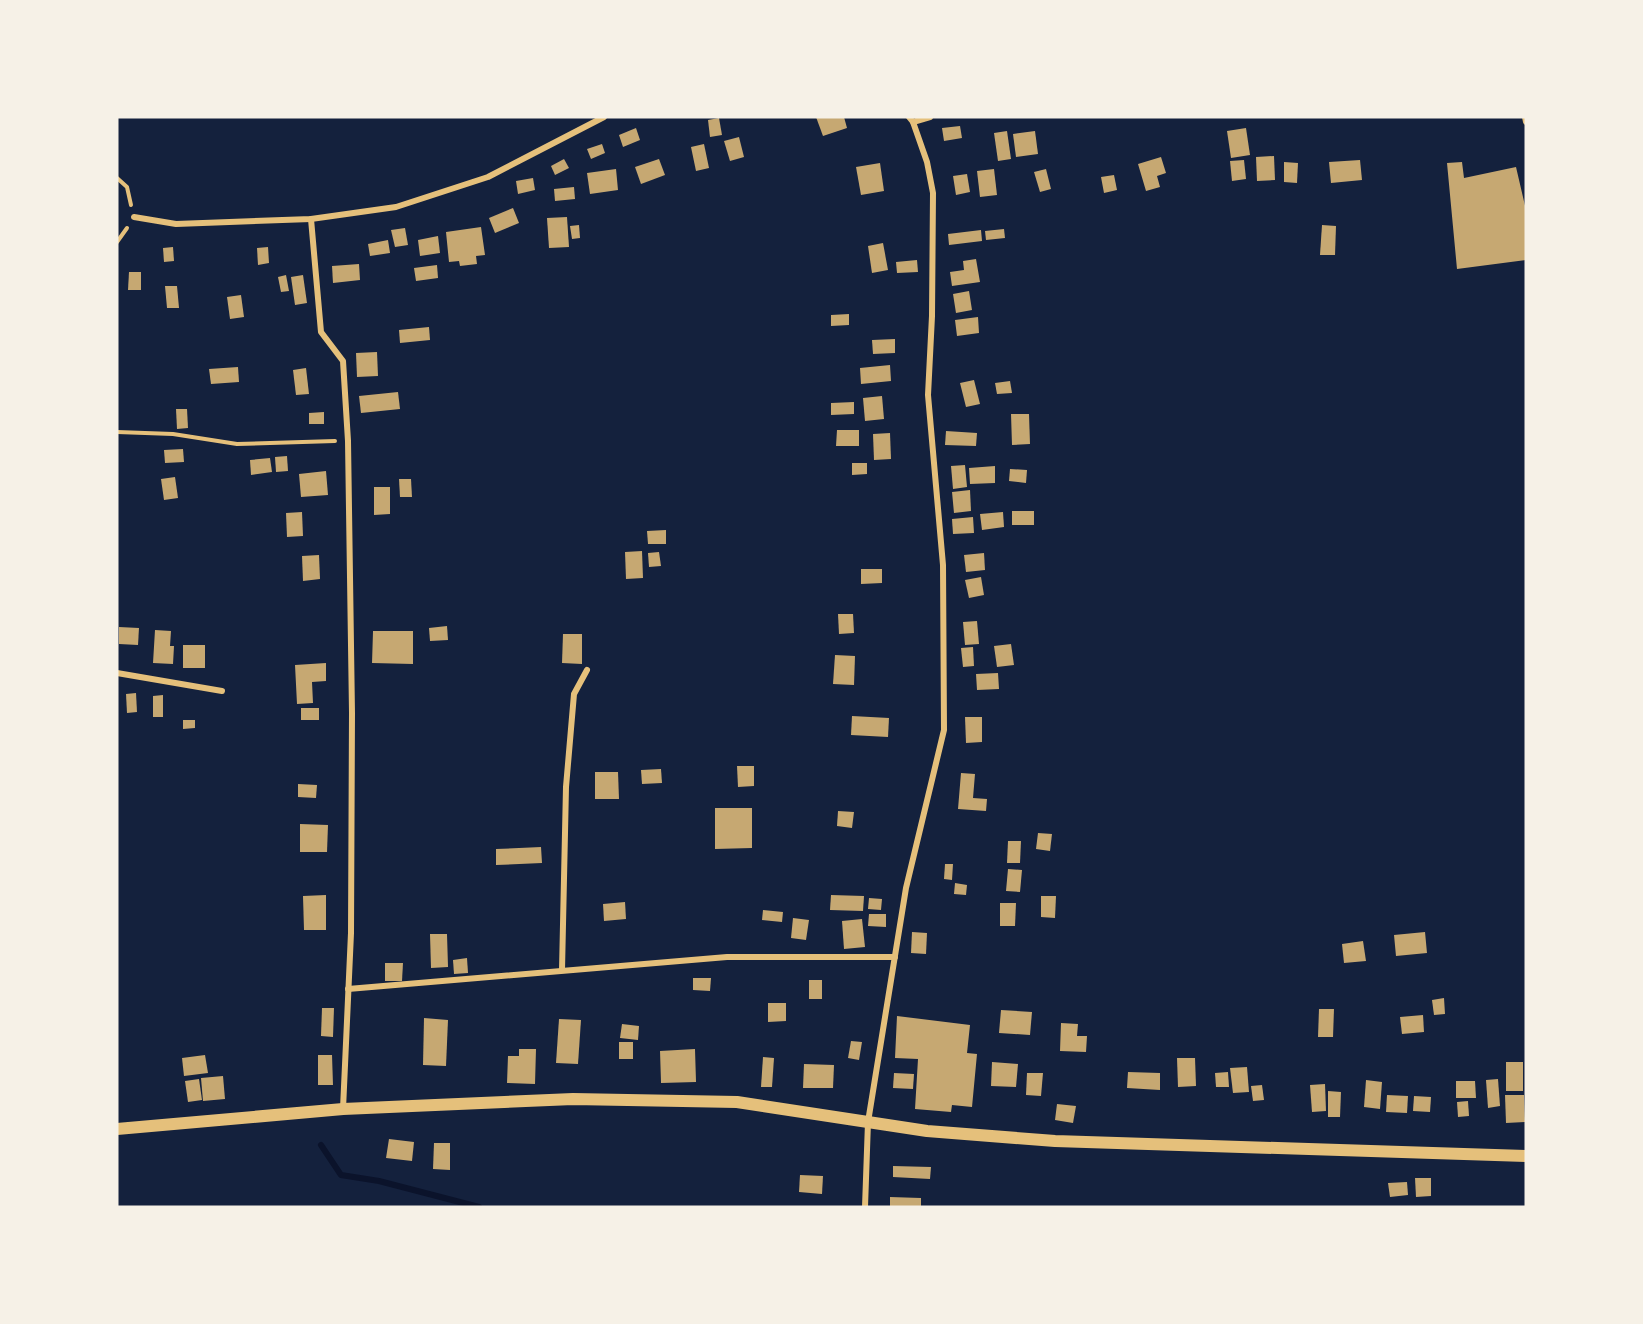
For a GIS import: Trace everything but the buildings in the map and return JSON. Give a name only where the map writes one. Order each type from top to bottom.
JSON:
[{"type":"main road","points":[[117,1129],[344,1109],[573,1099],[737,1102],[927,1131],[1054,1141],[1526,1156]]},
{"type":"street","points":[[134,217],[176,224],[311,219],[396,207],[488,177],[603,117]]},
{"type":"street","points":[[865,1207],[868,1122],[906,888],[944,730],[943,565],[928,395],[932,316],[933,193],[927,162],[911,119],[930,117]]},
{"type":"street","points":[[1525,117],[1526,122]]},
{"type":"street","points":[[311,219],[321,332],[343,361],[348,441],[352,712],[351,933],[344,1109]]},
{"type":"street","points":[[562,970],[568,760],[574,694],[587,670]]},
{"type":"street","points":[[117,673],[222,691]]},
{"type":"street","points":[[348,988],[727,957],[895,957]]},
{"type":"path","points":[[117,178],[127,187],[134,217]]},
{"type":"path","points":[[117,432],[173,434],[237,444],[348,441]]},
{"type":"waterway","points":[[321,1145],[341,1175],[379,1181],[479,1207]]}]
